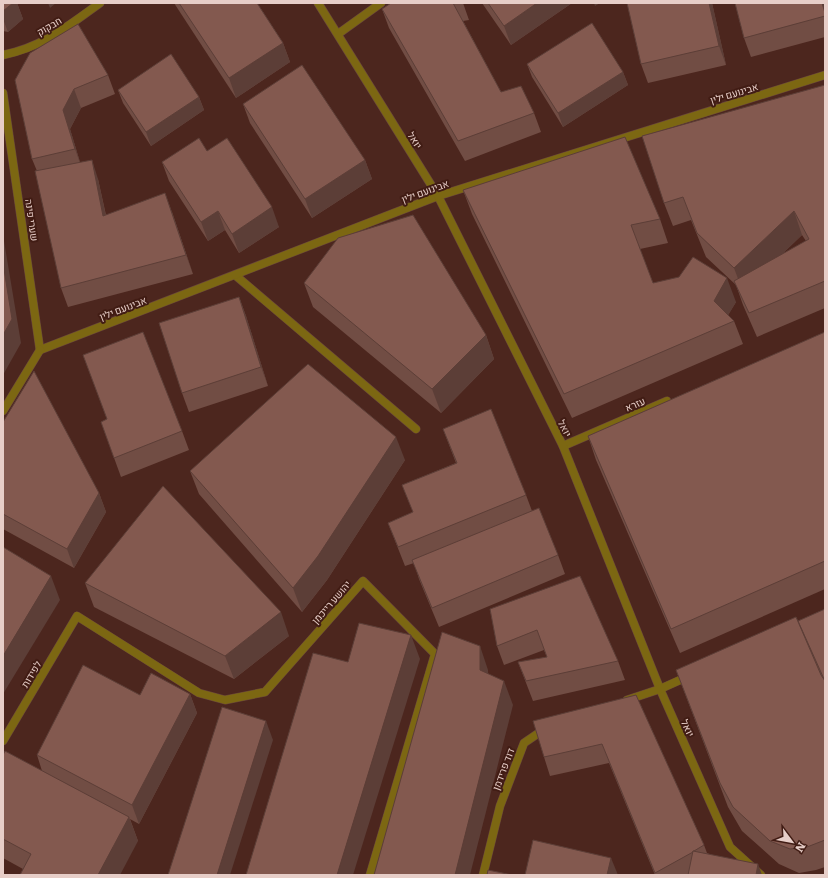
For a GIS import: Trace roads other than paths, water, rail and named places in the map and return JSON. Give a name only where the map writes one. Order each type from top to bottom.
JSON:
[{"type":"street","name":"חבקוק","points":[[3,55],[24,51],[58,34],[100,3]]},
{"type":"street","name":"יואל","points":[[318,3],[438,196],[563,446],[660,689],[730,847],[761,875]]},
{"type":"street","points":[[338,34],[382,3]]},
{"type":"street","name":"אבינועם ילין","points":[[40,350],[438,196],[825,75]]},
{"type":"street","name":"שערי פינה","points":[[3,93],[40,350]]},
{"type":"street","points":[[236,275],[416,429]]},
{"type":"street","points":[[3,411],[40,350]]},
{"type":"street","name":"עזרא","points":[[563,446],[672,399]]},
{"type":"street","name":"יהושע רייכמן","points":[[77,616],[199,693],[225,700],[265,692],[363,581],[435,654],[370,875]]},
{"type":"street","name":"לפידות","points":[[3,741],[77,616]]},
{"type":"street","points":[[616,703],[660,689],[696,673]]},
{"type":"street","name":"דוד פרידמן","points":[[483,875],[500,806],[524,743],[550,725]]}]
